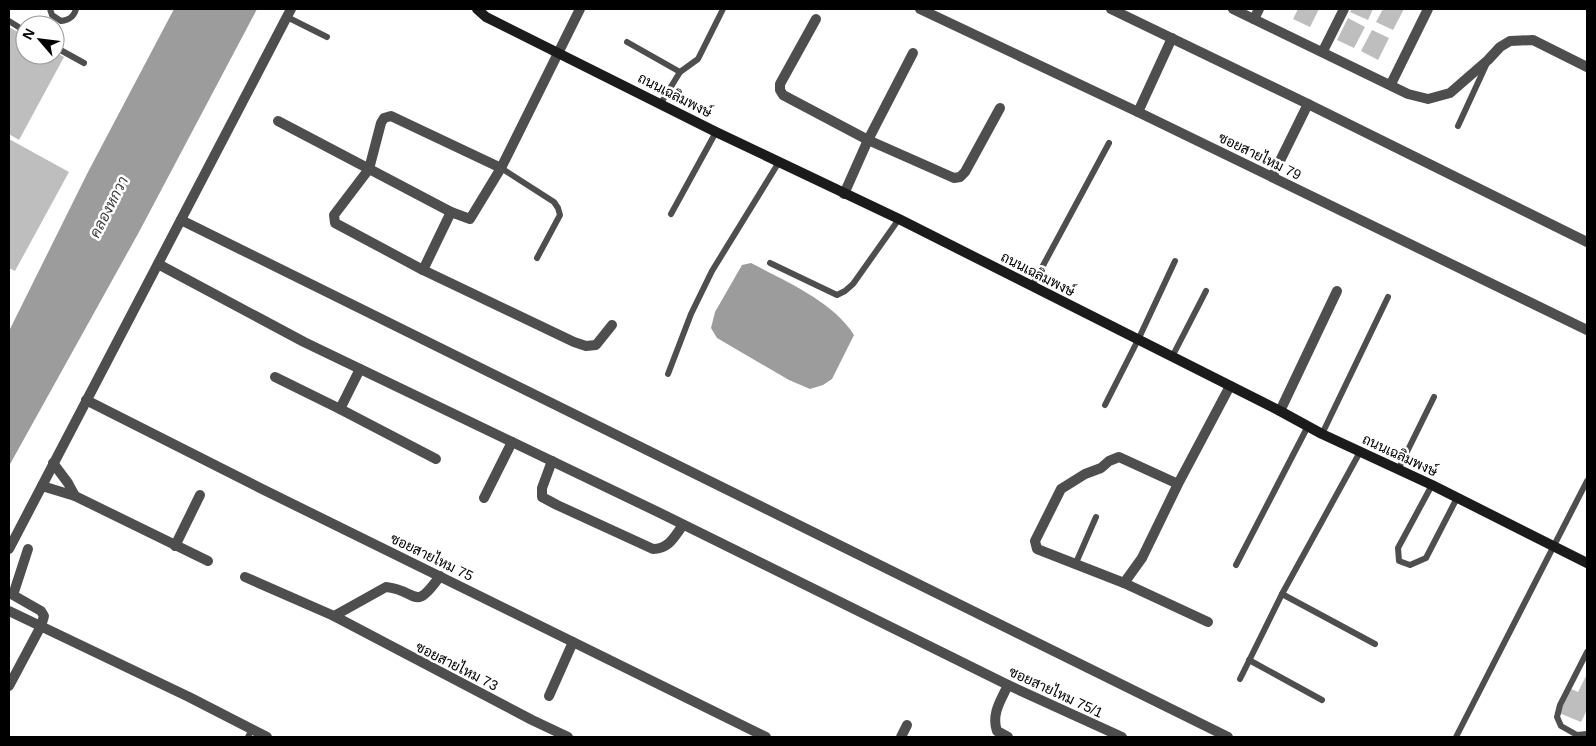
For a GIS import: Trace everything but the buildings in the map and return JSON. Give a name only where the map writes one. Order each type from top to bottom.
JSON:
[{"type":"main road","name":"ถนนเฉลิมพงษ์","points":[[477,9],[559,53],[716,132],[899,219],[1322,434],[1432,485],[1587,563]]},
{"type":"street","points":[[278,122],[451,212],[470,219],[501,168],[580,9]]},
{"type":"street","name":"ซอยสายไหม 79","points":[[920,9],[1138,112],[1587,330]]},
{"type":"street","points":[[1111,9],[1587,242]]},
{"type":"street","points":[[1233,9],[1408,94],[1428,100],[1450,93],[1500,47],[1510,41],[1533,40],[1587,67]]},
{"type":"street","points":[[1254,19],[1259,9]]},
{"type":"street","points":[[1323,52],[1344,9]]},
{"type":"street","points":[[1390,84],[1428,9]]},
{"type":"street","points":[[9,549],[289,13]]},
{"type":"street","points":[[816,19],[780,84],[780,90],[783,95],[868,140],[954,178],[960,177],[965,172],[1000,108]]},
{"type":"street","points":[[1138,112],[1172,38]]},
{"type":"street","points":[[844,194],[868,140],[912,53]]},
{"type":"street","points":[[1272,177],[1308,104]]},
{"type":"street","points":[[501,168],[391,116],[384,118],[368,169],[334,215],[335,223],[422,270],[586,346],[596,345],[612,325]]},
{"type":"street","points":[[422,270],[451,212]]},
{"type":"street","points":[[181,220],[1228,737]]},
{"type":"street","name":"ซอยสายไหม 75/1","points":[[158,264],[304,342],[552,461],[1008,685],[1122,737]]},
{"type":"street","points":[[1280,411],[1337,291]]},
{"type":"street","points":[[340,408],[360,369]]},
{"type":"street","points":[[275,377],[340,408],[436,459]]},
{"type":"street","points":[[1124,583],[1142,558],[1178,484],[1230,386]]},
{"type":"street","name":"ซอยสายไหม 75","points":[[86,400],[260,488],[766,737]]},
{"type":"street","points":[[484,498],[512,442]]},
{"type":"street","points":[[1178,484],[1119,457],[1109,461],[1101,468],[1085,474],[1061,490],[1035,541],[1037,549],[1124,583],[1208,622]]},
{"type":"street","points":[[552,461],[542,488],[542,497],[653,549],[667,546],[683,525]]},
{"type":"street","points":[[53,463],[75,496]]},
{"type":"street","points":[[42,486],[75,496],[208,560]]},
{"type":"street","points":[[176,546],[200,495]]},
{"type":"street","points":[[9,686],[41,626],[44,616],[41,611],[13,595],[28,549]]},
{"type":"street","points":[[334,616],[386,587],[413,597],[421,597],[428,592],[440,576]]},
{"type":"street","name":"ซอยสายไหม 73","points":[[245,577],[334,616],[514,711],[568,737]]},
{"type":"street","points":[[9,611],[250,733],[268,737]]},
{"type":"street","points":[[549,696],[573,642]]},
{"type":"street","points":[[1008,685],[995,712],[993,722],[996,731],[1008,737]]},
{"type":"street","points":[[901,737],[907,725]]},
{"type":"lane","points":[[49,9],[56,18],[66,20],[74,15],[76,9]]},
{"type":"lane","points":[[661,103],[680,72],[698,59],[723,9]]},
{"type":"lane","points":[[289,13],[327,37]]},
{"type":"lane","points":[[627,42],[680,72]]},
{"type":"lane","points":[[65,53],[84,63]]},
{"type":"lane","points":[[1458,126],[1488,60]]},
{"type":"lane","points":[[671,214],[716,132]]},
{"type":"lane","points":[[1032,286],[1109,144]]},
{"type":"lane","points":[[668,374],[691,314],[712,272],[779,162]]},
{"type":"lane","points":[[501,168],[554,202],[558,208],[560,215],[537,258]]},
{"type":"lane","points":[[770,263],[838,295],[846,291],[852,284],[899,219]]},
{"type":"lane","points":[[1106,404],[1175,261]]},
{"type":"lane","points":[[1172,357],[1206,291]]},
{"type":"lane","points":[[1322,434],[1388,297]]},
{"type":"lane","points":[[1398,470],[1434,397]]},
{"type":"lane","points":[[1236,565],[1308,426]]},
{"type":"lane","points":[[1240,678],[1282,594],[1360,452]]},
{"type":"lane","points":[[1456,737],[1587,481]]},
{"type":"lane","points":[[1432,485],[1398,548],[1399,561],[1410,565],[1426,558],[1457,498]]},
{"type":"lane","points":[[1075,565],[1096,517]]},
{"type":"lane","points":[[1282,594],[1375,644]]},
{"type":"lane","points":[[1587,652],[1560,705],[1557,717],[1561,726],[1577,735],[1587,734]]},
{"type":"lane","points":[[1249,660],[1322,700]]},
{"type":"water","name":"คลองหกวา","points":[[174,9],[257,9],[139,232],[9,466],[9,331],[88,172]]},
{"type":"water","points":[[751,263],[822,302],[845,323],[854,335],[832,379],[823,385],[810,389],[789,380],[717,338],[711,328],[715,312],[742,265]]}]
